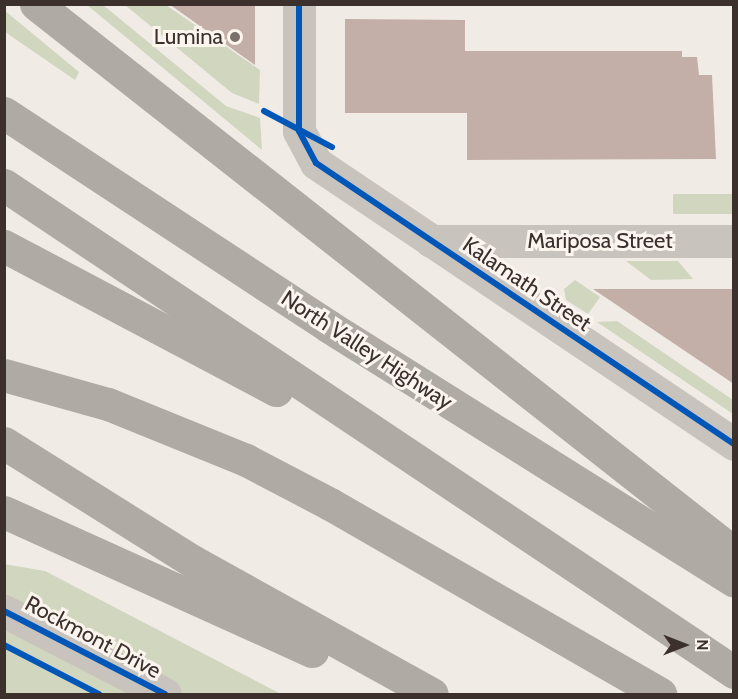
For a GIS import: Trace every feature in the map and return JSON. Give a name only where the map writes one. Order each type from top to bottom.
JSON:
[{"type":"highway","points":[[36,4],[734,553]]},
{"type":"highway","name":"North Valley Highway","points":[[4,113],[328,326],[734,581]]},
{"type":"highway","points":[[4,185],[734,672]]},
{"type":"highway","points":[[4,246],[441,477]]},
{"type":"highway","points":[[4,375],[108,404],[246,460],[330,504],[660,694]]},
{"type":"highway","points":[[4,443],[192,561],[432,694]]},
{"type":"highway","points":[[4,512],[409,694]]},
{"type":"street","name":"Kalamath Street","points":[[299,4],[299,131],[305,148],[316,163],[734,444]]},
{"type":"street","name":"Mariposa Street","points":[[431,241],[734,241]]},
{"type":"street","name":"Rockmont Drive","points":[[4,611],[165,694]]},
{"type":"green space","points":[[87,5],[103,5],[226,106],[260,118],[262,150]]},
{"type":"green space","points":[[125,5],[166,5],[260,70],[259,104],[232,93]]},
{"type":"green space","points":[[4,10],[79,72],[75,80],[5,32]]},
{"type":"green space","points":[[673,194],[733,194],[733,214],[673,214]]},
{"type":"green space","points":[[626,261],[678,261],[693,279],[651,280]]},
{"type":"green space","points":[[575,280],[600,297],[588,314],[566,300],[564,289]]},
{"type":"green space","points":[[617,321],[733,400],[733,414],[597,322]]},
{"type":"green space","points":[[4,564],[45,571],[281,694],[5,694]]},
{"type":"building","name":"Lumina","points":[[169,4],[255,4],[255,65]]},
{"type":"building","points":[[345,19],[465,20],[465,51],[682,51],[682,57],[697,57],[699,75],[712,75],[716,159],[467,160],[467,113],[345,113]]},
{"type":"building","points":[[593,289],[734,289],[734,384]]},
{"type":"cycle path","points":[[299,4],[299,131],[316,163],[734,444]]},
{"type":"cycle path","points":[[264,111],[332,147]]},
{"type":"cycle path","points":[[4,611],[165,694]]},
{"type":"cycle path","points":[[4,645],[99,694]]},
{"type":"place","name":"Lumina","points":[[235,37]]}]
